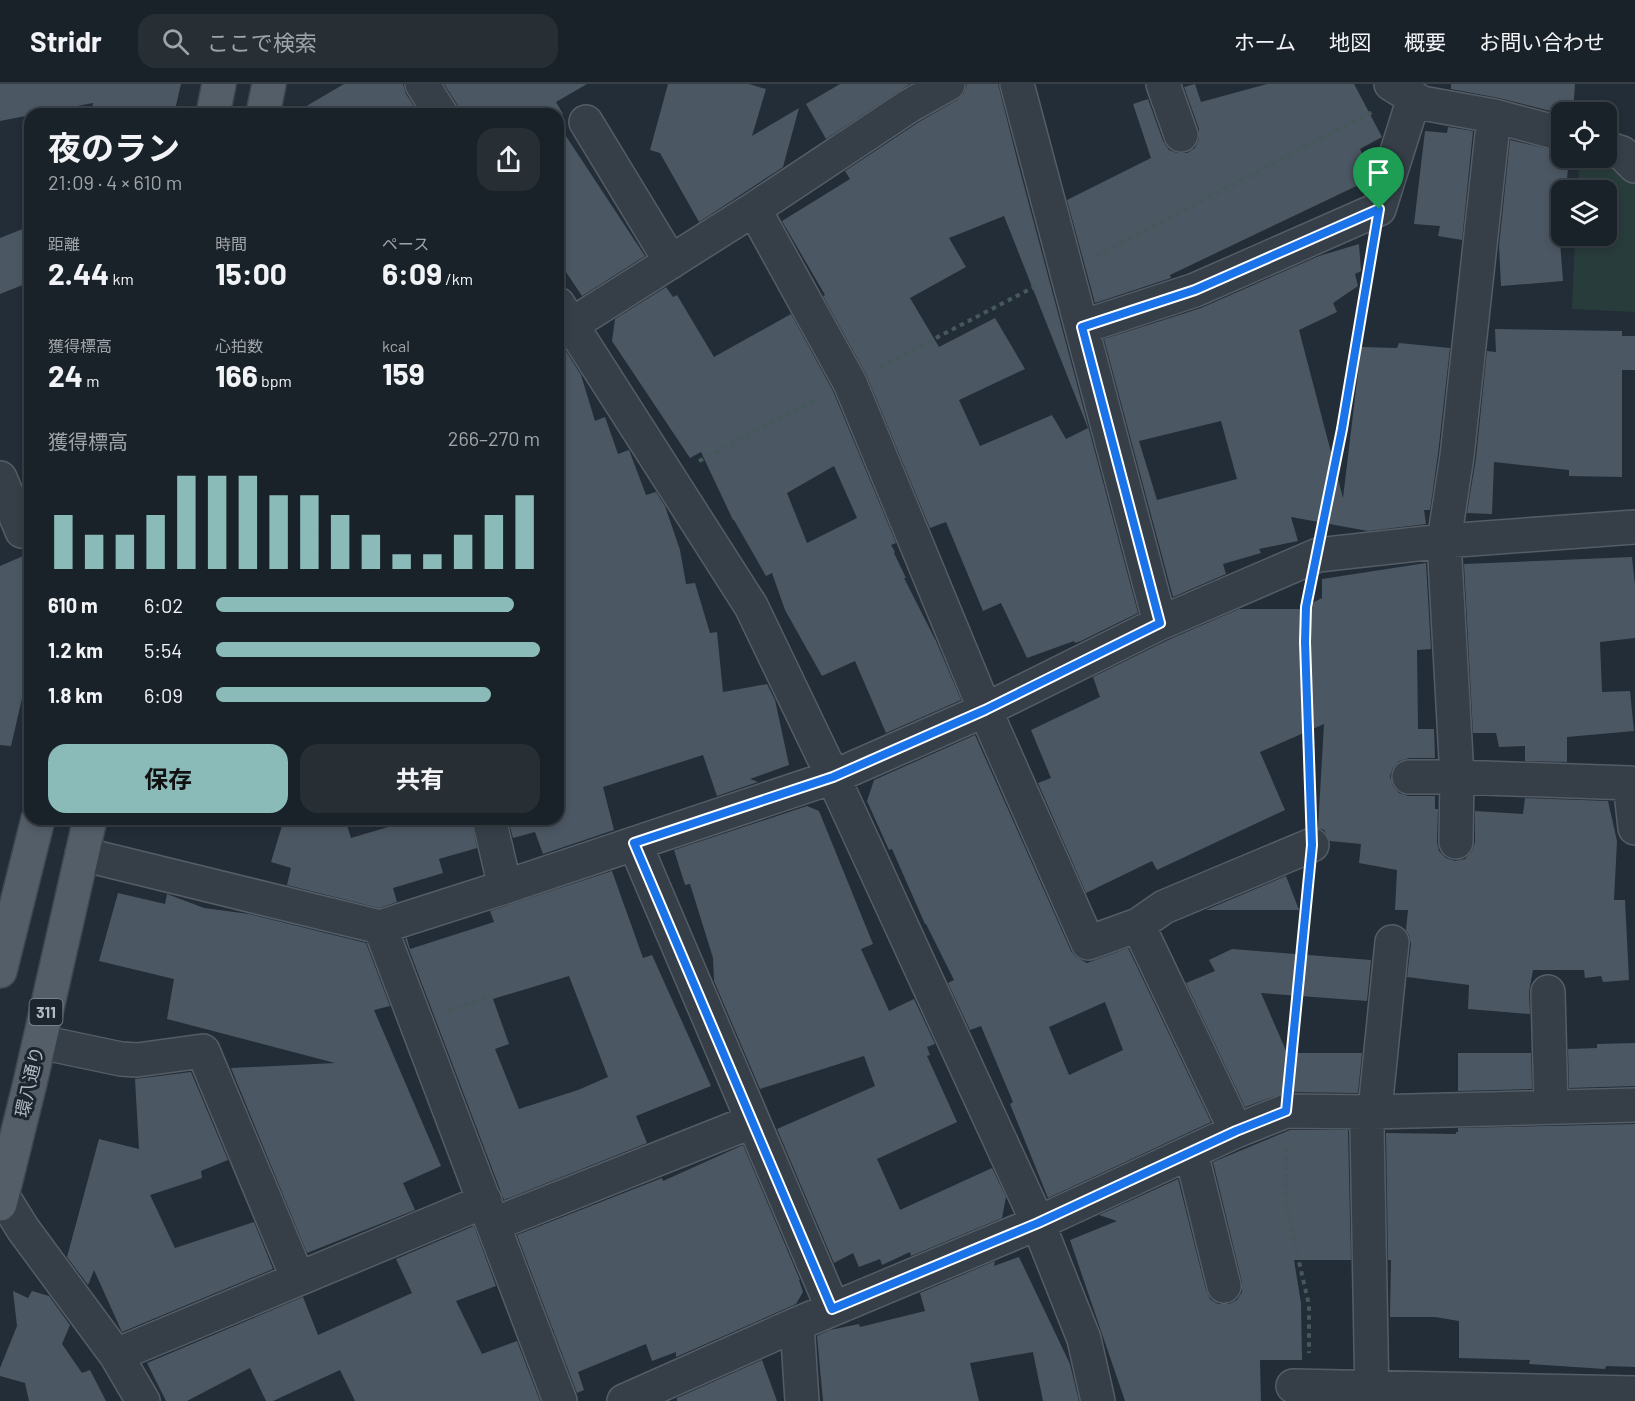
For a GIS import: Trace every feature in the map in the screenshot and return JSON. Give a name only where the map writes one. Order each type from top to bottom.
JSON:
[{"type":"main road","points":[[214,108],[219,84]]},
{"type":"main road","points":[[264,108],[269,84]]},
{"type":"main road","points":[[0,971],[36,825]]},
{"type":"main road","name":"環八通り","points":[[1,1198],[40,1042],[89,825]]},
{"type":"street","points":[[422,84],[437,108]]},
{"type":"street","points":[[564,319],[670,262],[754,209],[902,95],[948,84]]},
{"type":"street","points":[[1017,84],[1160,623]]},
{"type":"street","points":[[1163,84],[1181,135]]},
{"type":"street","points":[[1082,327],[1195,290],[1379,209],[1404,92],[1422,103],[1494,116],[1551,131]]},
{"type":"street","points":[[1456,842],[1457,777],[1444,541],[1456,456],[1494,116]]},
{"type":"street","points":[[586,122],[670,262]]},
{"type":"street","points":[[754,209],[850,383],[985,710],[1088,943],[1138,925],[1164,907],[1312,845]]},
{"type":"street","points":[[564,323],[751,606],[833,777],[1038,1223],[1084,1339],[1098,1401]]},
{"type":"street","points":[[0,478],[18,533]]},
{"type":"street","points":[[82,854],[380,927],[833,777],[985,710],[1160,623],[1318,555],[1444,541],[1635,527]]},
{"type":"street","points":[[1410,777],[1630,783],[1635,828]]},
{"type":"street","points":[[490,825],[505,887]]},
{"type":"street","points":[[634,843],[832,1309]]},
{"type":"street","points":[[1138,925],[1236,1131]]},
{"type":"street","points":[[380,927],[560,1401]]},
{"type":"street","points":[[1372,1394],[1367,1126],[1376,1100],[1392,942]]},
{"type":"street","points":[[1548,992],[1551,1106]]},
{"type":"street","points":[[40,1042],[121,1059],[137,1060],[203,1051],[298,1279]]},
{"type":"street","points":[[624,1401],[796,1324],[1038,1223],[1236,1131],[1286,1111],[1372,1112],[1635,1105]]},
{"type":"street","points":[[116,1355],[298,1279],[753,1121]]},
{"type":"street","points":[[1191,1152],[1224,1286]]},
{"type":"street","points":[[1,1198],[116,1355],[142,1401]]},
{"type":"street","points":[[796,1324],[802,1401]]},
{"type":"street","points":[[1293,1386],[1372,1394],[1635,1393]]},
{"type":"path","points":[[1066,270],[1404,92]]},
{"type":"path","points":[[1293,1386],[1308,1372],[1309,1305],[1285,1201],[1286,1111],[1312,845],[1305,642],[1306,607],[1342,429],[1379,209]]},
{"type":"path","points":[[443,1013],[491,996]]},
{"type":"green space","points":[[1579,168],[1610,168],[1635,182],[1635,312],[1572,309],[1575,246],[1617,246],[1617,180],[1578,180]]},
{"type":"building","points":[[0,84],[181,84],[175,108],[92,108],[93,103],[67,108],[24,108],[24,116],[0,121]]},
{"type":"building","points":[[344,84],[403,84],[406,94],[415,108],[303,108]]},
{"type":"building","points":[[444,84],[587,84],[556,102],[560,108],[458,108]]},
{"type":"building","points":[[668,84],[749,84],[766,89],[752,136],[799,108],[783,167],[699,222],[660,153],[650,150]]},
{"type":"building","points":[[840,84],[910,84],[826,139],[806,104]]},
{"type":"building","points":[[967,84],[998,84],[1138,613],[1081,641],[1075,643],[1074,641],[1027,658],[1001,603],[983,611],[946,522],[930,528],[866,374],[823,296],[825,295],[782,221],[850,179],[845,171],[957,100],[964,93]],"holes":[[[1004,216],[1088,428],[1066,439],[1052,415],[980,446],[959,400],[1025,369],[995,318],[939,347],[910,298],[966,267],[949,238]]]},
{"type":"building","points":[[1195,84],[1201,102],[1267,84],[1354,84],[1382,137],[1360,149],[1371,171],[1369,180],[1170,275],[1171,278],[1095,303],[1067,200],[1151,158],[1133,104],[1148,99],[1163,141],[1169,150],[1187,153],[1195,148],[1199,139],[1199,129],[1184,87]]},
{"type":"building","points":[[1451,84],[1575,84],[1574,102],[1551,102],[1551,111],[1451,89]]},
{"type":"building","points":[[1448,127],[1473,131],[1462,240],[1438,236],[1440,226],[1414,224],[1425,131],[1447,133]]},
{"type":"building","points":[[564,133],[645,256],[582,296],[564,269]]},
{"type":"building","points":[[1510,140],[1551,149],[1551,168],[1568,168],[1567,180],[1551,180],[1551,246],[1560,246],[1563,281],[1501,286],[1499,246]]},
{"type":"building","points":[[24,228],[24,284],[0,294],[0,238]]},
{"type":"building","points":[[1359,244],[1361,271],[1355,274],[1358,286],[1333,303],[1337,312],[1299,330],[1343,498],[1361,347],[1397,348],[1399,343],[1450,348],[1430,510],[1424,510],[1426,524],[1368,531],[1291,517],[1298,541],[1259,549],[1261,553],[1223,564],[1226,574],[1173,597],[1104,339],[1201,308],[1319,256]],"holes":[[[1221,421],[1237,479],[1157,500],[1139,441]]]},
{"type":"building","points":[[666,287],[673,297],[677,295],[714,357],[791,314],[833,391],[896,543],[891,545],[906,578],[904,578],[936,641],[961,700],[886,733],[855,661],[822,676],[785,610],[772,573],[766,576],[733,520],[701,452],[690,458],[612,341],[615,319]],"holes":[[[834,466],[857,518],[807,543],[787,493]]]},
{"type":"building","points":[[1495,329],[1622,331],[1622,336],[1635,336],[1635,370],[1622,370],[1622,477],[1569,476],[1569,470],[1494,462],[1492,514],[1467,513],[1476,458],[1487,351],[1496,352]]},
{"type":"building","points":[[564,348],[581,375],[595,421],[605,417],[618,454],[629,450],[646,495],[656,492],[665,506],[680,550],[686,584],[695,583],[710,633],[717,632],[723,692],[767,684],[775,700],[789,765],[750,779],[758,782],[717,796],[703,755],[603,787],[614,830],[543,854],[535,832],[513,838],[510,825],[564,825]]},
{"type":"building","points":[[24,556],[24,690],[11,746],[0,745],[0,566]]},
{"type":"building","points":[[1632,557],[1635,586],[1635,638],[1600,642],[1602,692],[1630,691],[1634,731],[1567,737],[1567,762],[1525,761],[1525,746],[1499,747],[1496,733],[1473,733],[1464,564]]},
{"type":"building","points":[[1426,563],[1431,649],[1417,650],[1418,729],[1434,729],[1435,758],[1409,758],[1399,761],[1390,776],[1393,786],[1399,793],[1408,796],[1435,796],[1435,809],[1438,809],[1439,851],[1446,858],[1455,861],[1465,859],[1472,851],[1475,842],[1475,811],[1523,814],[1525,798],[1608,801],[1617,841],[1614,900],[1625,900],[1629,980],[1603,982],[1601,976],[1585,978],[1584,970],[1533,970],[1529,992],[1530,1014],[1468,1009],[1469,985],[1407,977],[1411,944],[1406,930],[1408,910],[1395,910],[1397,870],[1359,863],[1361,844],[1330,841],[1324,830],[1318,828],[1324,724],[1260,752],[1285,810],[1157,870],[1152,861],[1086,893],[1038,783],[1051,778],[1031,730],[1100,697],[1093,677],[1168,640],[1239,609],[1300,609],[1322,598],[1322,579]]},
{"type":"building","points":[[975,735],[1071,951],[1087,963],[1128,948],[1211,1122],[1048,1198],[1010,1104],[1013,1102],[981,1026],[970,1030],[948,983],[954,980],[867,801],[874,780]],"holes":[[[1105,1002],[1123,1050],[1069,1075],[1049,1027]]]},
{"type":"building","points":[[807,806],[819,811],[873,944],[861,949],[889,1011],[914,999],[935,1044],[927,1047],[930,1055],[927,1056],[957,1122],[877,1159],[900,1210],[992,1168],[1006,1197],[1002,1218],[911,1256],[910,1252],[882,1265],[880,1259],[859,1267],[853,1253],[834,1263],[777,1129],[875,1086],[864,1056],[760,1089],[714,981],[713,958],[690,884],[685,885],[674,850]]},
{"type":"building","points":[[282,825],[347,825],[351,838],[395,825],[472,825],[477,848],[439,859],[443,873],[393,888],[397,902],[379,908],[287,885],[291,868],[271,862]]},
{"type":"building","points":[[612,871],[643,958],[652,955],[711,1086],[636,1116],[647,1143],[504,1200],[405,939],[407,938],[410,949],[494,922],[490,911]],"holes":[[[569,976],[608,1077],[578,1090],[519,1109],[495,1049],[509,1044],[493,999]]]},
{"type":"building","points":[[1286,876],[1299,910],[1206,910]]},
{"type":"building","points":[[118,893],[165,904],[167,894],[204,908],[249,914],[366,943],[390,1006],[374,1010],[441,1166],[403,1183],[415,1210],[307,1253],[231,1068],[335,1063],[167,1019],[174,979],[99,961]]},
{"type":"building","points":[[1232,949],[1371,960],[1367,1001],[1261,993],[1287,1053],[1362,1053],[1358,1093],[1286,1092],[1245,1107],[1186,983],[1215,971],[1209,960]]},
{"type":"building","points":[[1635,1043],[1635,1086],[1569,1088],[1568,1049],[1597,1048],[1597,1044]]},
{"type":"building","points":[[1458,1053],[1531,1053],[1532,1089],[1458,1091]]},
{"type":"building","points":[[191,1072],[228,1160],[201,1171],[202,1178],[150,1195],[175,1248],[254,1222],[273,1269],[122,1332],[94,1270],[88,1285],[67,1257],[99,1139],[139,1149],[135,1079]]},
{"type":"building","points":[[1635,1124],[1635,1367],[1606,1366],[1605,1369],[1529,1364],[1530,1360],[1459,1358],[1459,1321],[1435,1317],[1390,1317],[1391,1260],[1388,1260],[1386,1133],[1456,1134],[1458,1128]]},
{"type":"building","points":[[1290,1130],[1348,1130],[1351,1260],[1294,1260],[1301,1303],[1302,1360],[1260,1360],[1261,1401],[1125,1401],[1070,1240],[1117,1221],[1099,1215],[1178,1179],[1210,1299],[1218,1304],[1229,1304],[1237,1300],[1242,1292],[1242,1282],[1213,1162]]},
{"type":"building","points":[[743,1145],[800,1280],[803,1292],[796,1304],[676,1357],[676,1352],[652,1361],[646,1344],[578,1372],[584,1390],[577,1393],[517,1235],[662,1178],[663,1181]]},
{"type":"building","points":[[474,1226],[496,1286],[456,1301],[482,1354],[517,1341],[540,1401],[355,1401],[340,1370],[273,1401],[266,1401],[250,1368],[187,1401],[166,1401],[147,1363],[303,1297],[318,1335],[412,1293],[396,1259]]},
{"type":"building","points":[[1019,1257],[1070,1364],[1079,1401],[1043,1401],[1033,1352],[970,1363],[979,1401],[823,1401],[817,1336],[830,1330],[859,1324],[860,1327],[925,1311],[920,1293],[995,1261],[994,1266]]},
{"type":"building","points":[[13,1291],[28,1298],[32,1291],[49,1296],[70,1325],[62,1344],[82,1373],[90,1370],[106,1401],[29,1401],[25,1383],[0,1376],[0,1368],[17,1326]]},
{"type":"building","points":[[762,1360],[777,1401],[677,1401],[677,1398]]},
{"type":"route","points":[[1379,209],[1342,429],[1306,607],[1305,642],[1312,845],[1292,1031],[1286,1111],[1236,1131],[1038,1223],[832,1309],[634,843],[833,777],[985,710],[1160,623],[1082,327],[1195,290],[1379,209]]}]
